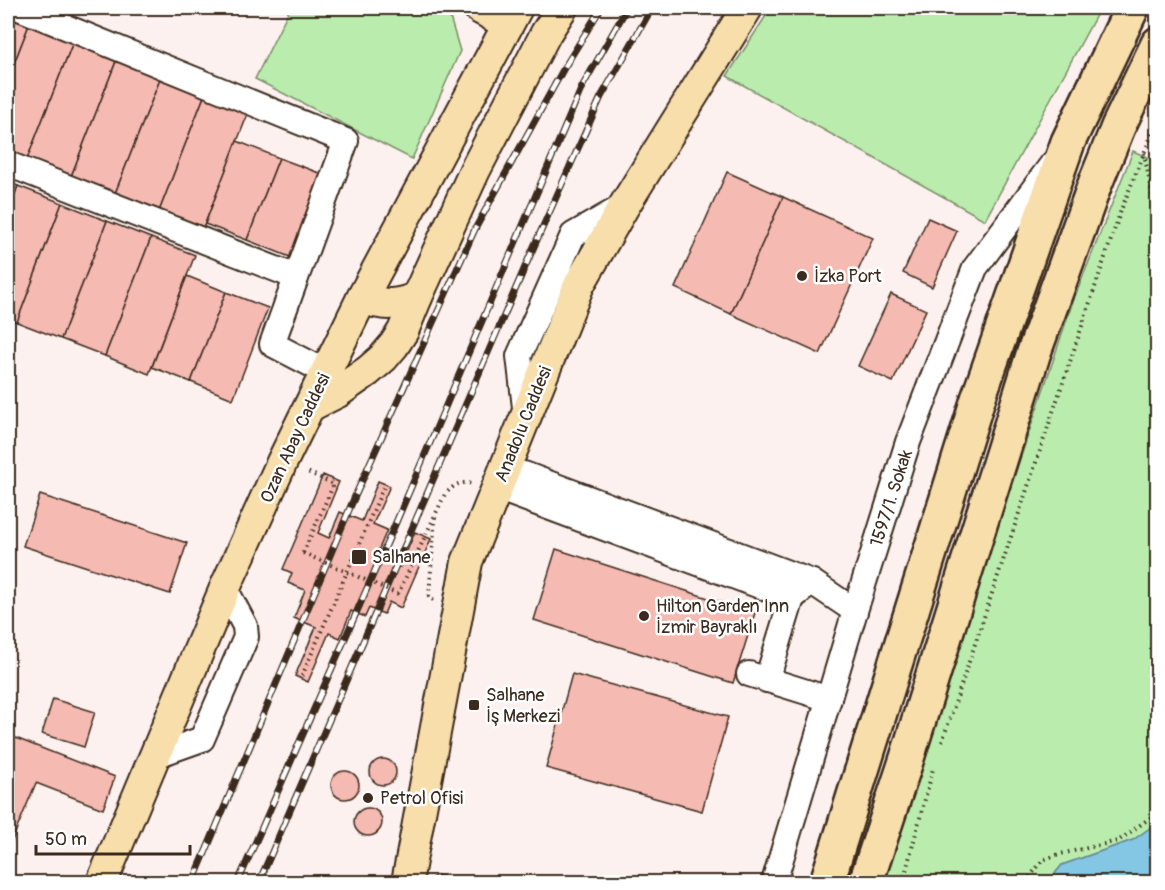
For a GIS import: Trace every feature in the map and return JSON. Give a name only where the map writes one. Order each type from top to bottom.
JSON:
[{"type":"highway","points":[[827,882],[978,399],[1068,142],[1132,8]]},
{"type":"highway","points":[[866,882],[1033,355],[1095,184],[1118,127],[1158,44]]},
{"type":"main road","points":[[479,8],[513,16]]},
{"type":"main road","points":[[310,406],[338,392],[383,358],[403,331],[475,170],[534,55],[562,8]]},
{"type":"main road","name":"Anadolu Caddesi","points":[[407,882],[467,562],[579,285],[624,206],[747,8]]},
{"type":"main road","name":"Ozan Abay Caddesi","points":[[102,882],[225,588],[282,462],[362,298],[513,16]]},
{"type":"main road","points":[[362,298],[374,303],[394,304],[405,303],[417,297]]},
{"type":"street","points":[[19,8],[346,141],[272,344],[326,372]]},
{"type":"street","name":"1597/1. Sokak","points":[[774,882],[908,442],[975,268],[1068,142]]},
{"type":"street","points":[[8,164],[296,277]]},
{"type":"street","points":[[497,488],[524,474],[812,582],[855,611]]},
{"type":"street","points":[[497,488],[792,598]]},
{"type":"street","points":[[812,582],[792,598],[758,677],[828,699]]},
{"type":"path","points":[[939,752],[1117,222],[1143,152],[1158,120]]},
{"type":"path","points":[[1143,152],[1158,223]]},
{"type":"path","points":[[282,462],[334,484],[303,553],[398,594],[445,494],[454,485],[463,482],[497,488]]},
{"type":"path","points":[[302,676],[385,484]]},
{"type":"path","points":[[429,596],[435,513]]},
{"type":"path","points":[[903,882],[935,764]]},
{"type":"path","points":[[1026,882],[1043,860],[1118,841],[1158,810]]},
{"type":"green space","points":[[290,8],[435,8],[449,14],[460,51],[412,159],[255,79]]},
{"type":"green space","points":[[771,8],[1100,8],[985,220],[727,76]]},
{"type":"green space","points":[[1133,151],[1154,160],[1158,178],[1157,823],[1133,840],[1062,865],[1048,882],[884,882],[1072,304]]},
{"type":"water","points":[[1157,823],[1157,882],[1048,882],[1062,865],[1133,840]]},
{"type":"building","points":[[8,16],[29,25],[8,79]]},
{"type":"building","points":[[29,25],[73,42],[26,162],[8,154],[8,79]]},
{"type":"building","points":[[73,42],[117,59],[70,179],[26,162]]},
{"type":"building","points":[[117,59],[161,77],[114,196],[70,179]]},
{"type":"building","points":[[161,77],[205,94],[158,214],[114,196]]},
{"type":"building","points":[[205,94],[249,111],[202,231],[158,214]]},
{"type":"building","points":[[237,141],[279,158],[247,240],[205,224]]},
{"type":"building","points":[[279,158],[322,174],[290,257],[247,240]]},
{"type":"building","points":[[727,172],[783,197],[731,314],[675,288]]},
{"type":"building","points":[[8,182],[18,186],[8,214]]},
{"type":"building","points":[[18,186],[62,203],[17,322],[8,319],[8,214]]},
{"type":"building","name":"İzka Port","points":[[783,197],[873,238],[820,354],[731,314]]},
{"type":"building","points":[[62,203],[107,221],[61,339],[17,322]]},
{"type":"building","points":[[928,218],[957,231],[932,287],[903,273]]},
{"type":"building","points":[[107,221],[151,238],[105,356],[61,339]]},
{"type":"building","points":[[151,238],[195,255],[149,374],[105,356]]},
{"type":"building","points":[[187,276],[226,292],[191,382],[152,367]]},
{"type":"building","points":[[226,292],[268,308],[233,399],[191,382]]},
{"type":"building","points":[[891,294],[926,310],[893,382],[858,366]]},
{"type":"building","points":[[323,475],[339,482],[318,533],[329,538],[340,512],[362,521],[378,481],[390,486],[373,524],[387,530],[376,556],[400,567],[415,532],[431,539],[401,608],[389,602],[384,614],[369,608],[365,617],[351,611],[340,638],[329,633],[308,682],[295,676],[316,627],[294,618],[305,590],[288,583],[292,573],[283,569]]},
{"type":"building","points":[[40,495],[187,543],[170,594],[23,546]]},
{"type":"building","name":"Hilton Garden Inn İzmir Bayraklı","points":[[556,549],[755,613],[733,683],[534,620]]},
{"type":"building","points":[[572,674],[728,717],[702,811],[546,768]]},
{"type":"building","points":[[53,699],[95,712],[84,747],[42,734]]},
{"type":"building","points":[[8,735],[115,777],[103,809],[36,783],[8,850]]},
{"type":"building","points":[[383,759],[392,763],[396,772],[392,781],[383,785],[374,781],[370,772],[374,763]]},
{"type":"building","points":[[345,771],[355,775],[359,785],[355,795],[345,799],[335,795],[331,785],[335,775]]},
{"type":"building","points":[[368,808],[378,812],[382,822],[378,832],[368,836],[358,832],[354,822],[358,812]]},
{"type":"building","points":[[436,875],[469,882],[426,882]]},
{"type":"railway","points":[[193,882],[352,503],[475,229],[564,68],[601,8]]},
{"type":"railway","points":[[238,882],[394,527],[582,87],[627,8]]},
{"type":"railway","points":[[259,882],[601,97],[652,8]]},
{"type":"place","name":"İzka Port","points":[[802,276]]},
{"type":"place","name":"Salhane","points":[[359,557]]},
{"type":"place","name":"Hilton Garden Inn İzmir Bayraklı","points":[[644,616]]},
{"type":"place","name":"Salhane İş Merkezi","points":[[474,705]]},
{"type":"place","name":"Petrol Ofisi","points":[[368,798]]}]
